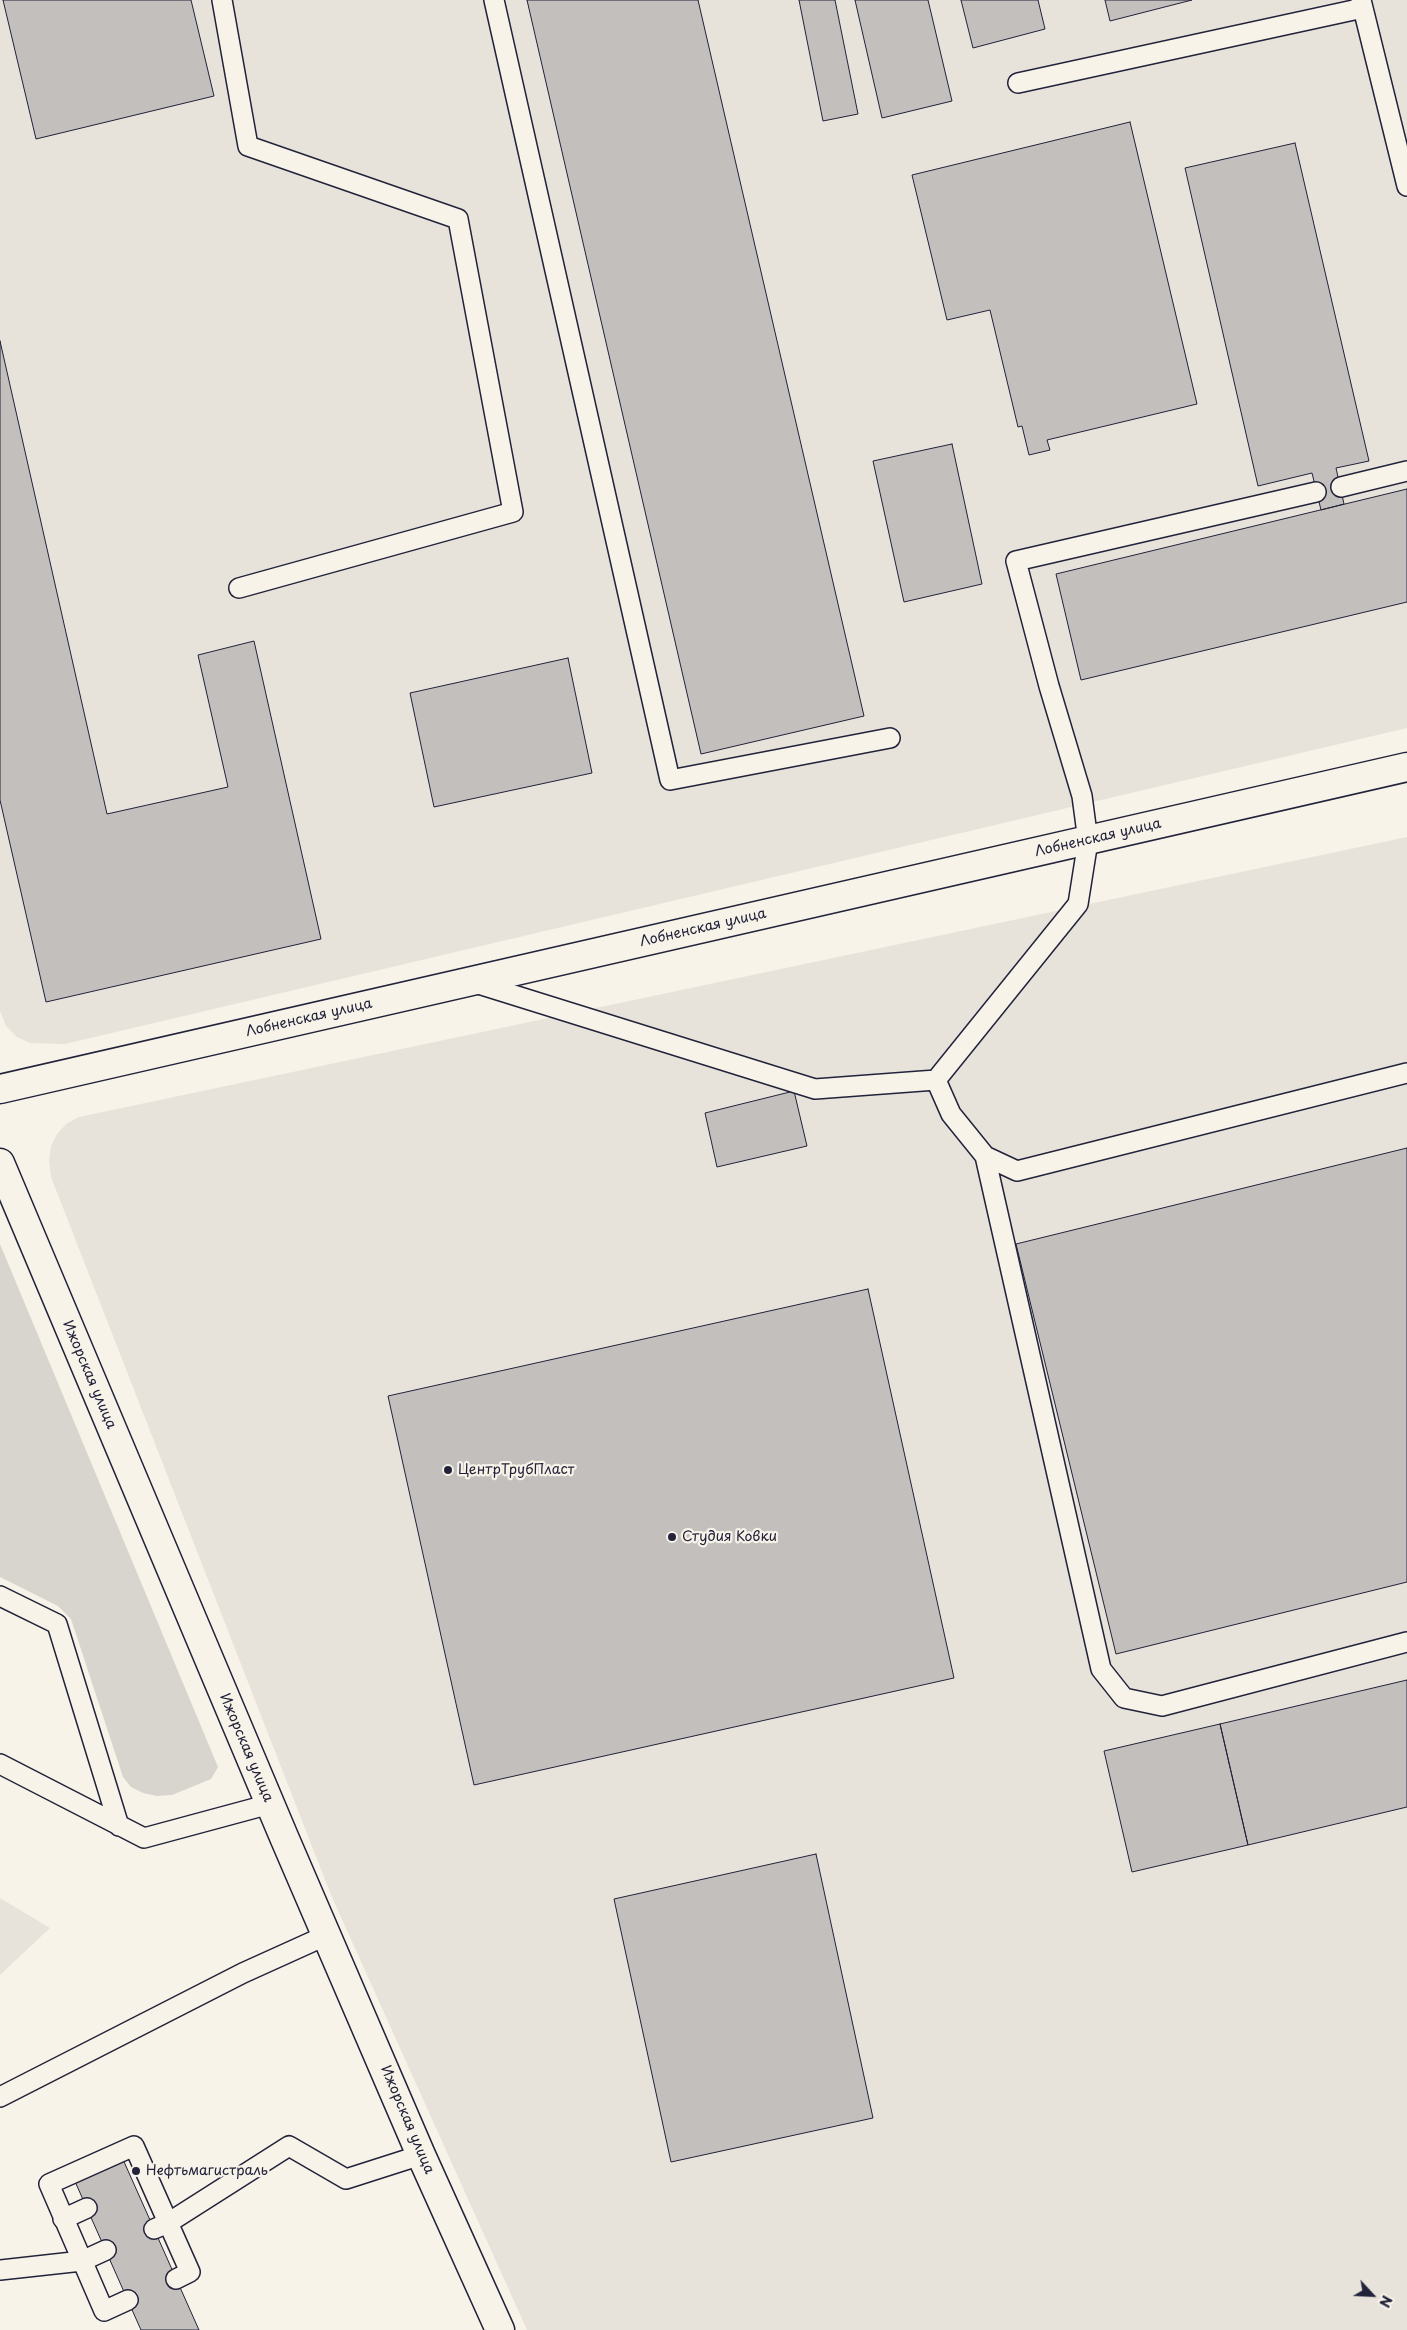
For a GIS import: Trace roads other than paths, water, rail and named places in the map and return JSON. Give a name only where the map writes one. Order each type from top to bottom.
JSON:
[{"type":"street","name":"Лобненская улица","points":[[0,1089],[1088,841],[1407,766]]},
{"type":"street","name":"Ижорская улица","points":[[0,1163],[270,1804],[421,2155],[500,2330]]},
{"type":"lane","points":[[222,0],[248,146],[458,219],[513,512],[239,588]]},
{"type":"lane","points":[[494,0],[670,780],[890,738]]},
{"type":"lane","points":[[1018,83],[1362,4],[1407,186]]},
{"type":"lane","points":[[1340,487],[1407,471]]},
{"type":"lane","points":[[468,981],[815,1089],[936,1080],[1078,904],[1088,841],[1082,796],[1049,686],[1016,561],[1316,492]]},
{"type":"lane","points":[[936,1080],[951,1114],[985,1156],[1017,1171],[1407,1073]]},
{"type":"lane","points":[[985,1156],[1101,1669],[1124,1698],[1162,1706],[1407,1642]]},
{"type":"lane","points":[[0,1596],[57,1624],[119,1826]]},
{"type":"lane","points":[[0,1764],[144,1838],[270,1804]]},
{"type":"lane","points":[[0,2097],[243,1973],[327,1935]]},
{"type":"lane","points":[[128,2300],[104,2310],[49,2184],[134,2146],[142,2184],[161,2226],[190,2272],[176,2279]]},
{"type":"lane","points":[[161,2226],[289,2146],[346,2180],[421,2155]]},
{"type":"lane","points":[[63,2218],[87,2208]]},
{"type":"lane","points":[[0,2270],[82,2261],[106,2250]]},
{"type":"place","name":"ЦентрТрубПласт","points":[[448,1470]]},
{"type":"place","name":"Студия Ковки","points":[[672,1537]]},
{"type":"place","name":"Нефтьмагистраль","points":[[136,2171]]}]
